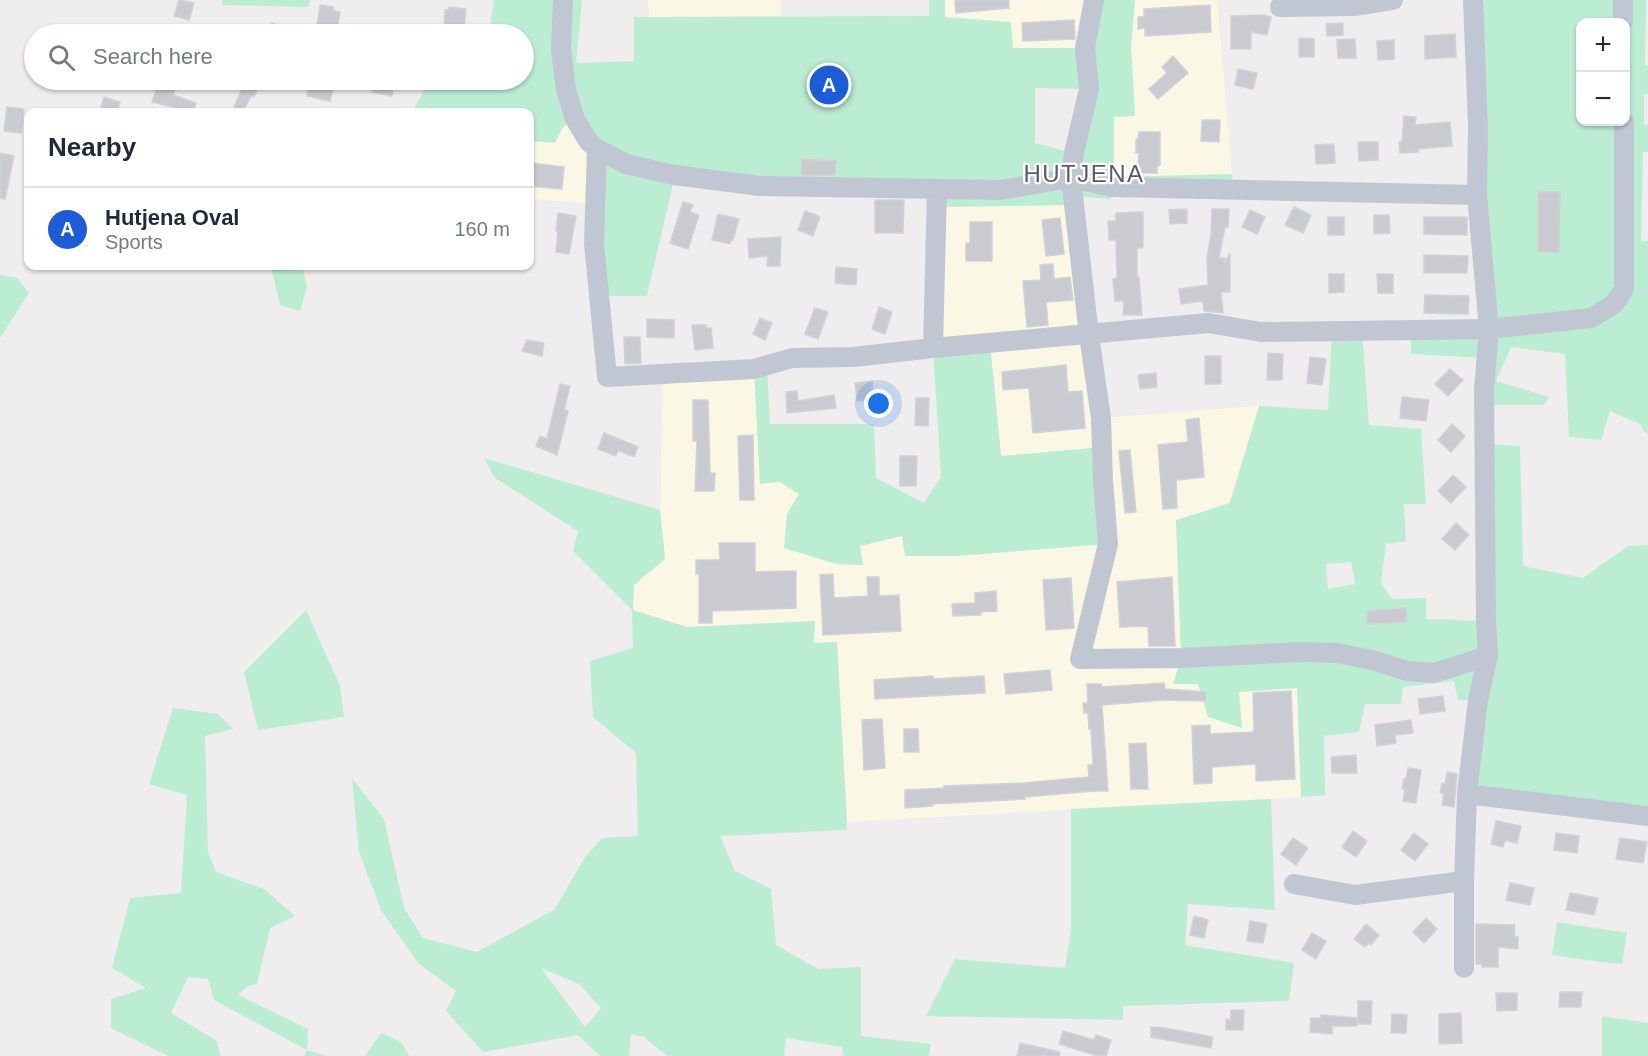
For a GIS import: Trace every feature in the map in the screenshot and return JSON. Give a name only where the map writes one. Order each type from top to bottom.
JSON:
[{"type":"street","points":[[563,0],[561,49],[566,90],[575,119],[588,141],[597,149],[626,164],[674,175],[760,186],[1000,189],[1071,178],[1112,187],[1477,195]]},
{"type":"street","points":[[1094,0],[1085,48],[1089,89],[1074,153],[1071,178],[1101,418],[1108,544],[1080,659],[1181,658],[1301,652],[1336,653],[1372,660],[1407,671],[1434,673],[1488,656]]},
{"type":"street","points":[[1281,7],[1356,6],[1393,0]]},
{"type":"street","points":[[1464,969],[1467,794],[1478,700],[1488,656],[1484,390],[1489,329],[1477,195],[1478,126],[1473,0]]},
{"type":"street","points":[[1623,0],[1623,18]]},
{"type":"street","points":[[597,149],[594,243],[607,377],[754,369],[792,358],[853,357],[1208,324],[1261,332],[1489,329],[1591,318],[1614,304],[1624,289],[1624,126]]},
{"type":"street","points":[[933,348],[938,189]]},
{"type":"street","points":[[1467,794],[1648,816]]},
{"type":"street","points":[[1294,884],[1355,895],[1464,881]]},
{"type":"shaded area","points":[[648,0],[781,0],[781,17],[649,17]]},
{"type":"shaded area","points":[[945,0],[1094,0],[1085,48],[1013,48],[945,17]]},
{"type":"shaded area","points":[[1135,0],[1217,0],[1232,174],[1114,178],[1114,117],[1135,116],[1131,45]]},
{"type":"shaded area","points":[[575,119],[588,141],[595,204],[534,199],[534,141],[555,143],[563,127]]},
{"type":"shaded area","points":[[1075,205],[1101,418],[1259,406],[1173,684],[1198,684],[1208,717],[1241,728],[1239,692],[1297,688],[1301,797],[847,822],[837,642],[813,643],[814,621],[687,627],[632,610],[634,585],[665,558],[660,510],[663,374],[754,369],[760,483],[780,482],[799,494],[787,514],[836,564],[862,565],[860,546],[902,536],[905,556],[1001,456],[990,343],[933,348],[937,207]]},
{"type":"green space","points":[[222,0],[310,0],[309,7],[222,5]]},
{"type":"green space","points":[[494,0],[582,0],[576,63],[634,61],[634,17],[929,16],[929,0],[945,0],[945,17],[1011,22],[1013,48],[1085,48],[1094,0],[1135,0],[1131,45],[1135,116],[1114,117],[1114,177],[1232,174],[1233,190],[1111,187],[1111,199],[1074,196],[1075,205],[937,207],[937,189],[675,175],[647,296],[599,296],[597,149],[575,119],[563,127],[555,143],[534,141],[534,108],[414,108],[424,90],[534,90],[534,24],[490,24]],"holes":[[[1035,88],[1089,89],[1073,153],[1035,143]]]},
{"type":"green space","points":[[1473,0],[1646,0],[1645,65],[1648,65],[1648,94],[1644,94],[1644,125],[1648,125],[1648,152],[1643,152],[1641,241],[1648,241],[1648,433],[1644,432],[1640,424],[1610,411],[1601,440],[1569,437],[1565,354],[1511,347],[1496,381],[1549,397],[1544,405],[1484,405],[1487,358],[1411,354],[1411,330],[1489,329]]},
{"type":"green space","points":[[272,270],[303,270],[307,287],[300,311],[280,305]]},
{"type":"green space","points":[[0,275],[17,278],[29,293],[0,338]]},
{"type":"green space","points":[[1332,331],[1362,331],[1369,425],[1421,429],[1426,504],[1404,504],[1406,541],[1386,544],[1381,583],[1392,599],[1426,598],[1426,619],[1486,621],[1484,444],[1520,446],[1523,566],[1583,578],[1628,546],[1648,545],[1648,816],[1467,794],[1478,700],[1458,700],[1454,681],[1403,687],[1401,704],[1365,704],[1359,732],[1324,736],[1325,795],[1301,797],[1297,688],[1239,692],[1242,728],[1208,717],[1198,684],[1173,684],[1181,658],[1176,520],[1230,503],[1259,406],[1328,410]],"holes":[[[1351,562],[1355,584],[1328,589],[1326,564]]]},
{"type":"green space","points":[[990,343],[1001,456],[1103,447],[1108,544],[957,556],[905,556],[902,536],[860,546],[863,565],[836,564],[784,548],[787,514],[799,494],[780,482],[760,484],[754,369],[767,365],[770,424],[874,424],[876,478],[924,503],[941,477],[933,348]]},
{"type":"green space","points":[[484,458],[660,510],[665,559],[634,585],[633,610],[687,627],[815,621],[814,643],[837,642],[846,830],[720,836],[735,871],[771,889],[776,945],[818,969],[861,967],[861,1036],[931,1044],[929,1056],[843,1056],[842,1047],[786,1038],[784,1056],[667,1056],[644,1037],[631,1034],[629,1056],[600,1056],[578,1035],[483,1052],[446,1011],[456,991],[418,963],[381,910],[359,852],[352,778],[384,819],[404,908],[423,938],[477,952],[555,909],[585,857],[602,838],[638,836],[636,753],[593,717],[590,661],[633,648],[632,610],[573,551],[578,531],[495,478]],"holes":[[[541,968],[579,984],[601,1008],[585,1027]]]},
{"type":"green space","points":[[306,610],[340,686],[344,717],[258,730],[244,672]]},
{"type":"green space","points":[[173,708],[218,714],[233,729],[205,736],[208,853],[216,872],[264,889],[295,916],[270,928],[257,984],[248,986],[238,995],[308,1029],[307,1050],[214,1000],[208,979],[188,977],[171,1013],[217,1041],[220,1056],[168,1056],[111,1028],[111,999],[146,988],[112,968],[130,898],[181,893],[187,795],[149,784]]},
{"type":"green space","points":[[1271,799],[1275,910],[1188,904],[1185,945],[1294,963],[1289,1001],[1123,1006],[1123,1020],[926,1016],[955,959],[1065,968],[1071,930],[1071,809]]},
{"type":"green space","points":[[1557,922],[1627,933],[1622,964],[1552,955]]},
{"type":"green space","points":[[1602,1016],[1648,1023],[1648,1056],[1602,1056]]},
{"type":"green space","points":[[381,1033],[401,1042],[409,1056],[365,1056]]},
{"type":"green space","points":[[307,1050],[327,1056],[304,1056]]},
{"type":"building","points":[[179,0],[194,3],[189,20],[174,16]]},
{"type":"building","points":[[955,0],[1009,0],[1009,8],[956,13]]},
{"type":"building","points":[[320,5],[334,7],[333,11],[340,12],[338,24],[317,24]]},
{"type":"building","points":[[1210,5],[1211,32],[1145,36],[1145,28],[1138,29],[1138,17],[1144,17],[1144,9]]},
{"type":"building","points":[[449,7],[466,9],[465,24],[444,24],[445,10],[449,10]]},
{"type":"building","points":[[1231,16],[1271,17],[1267,35],[1251,32],[1251,49],[1231,49]]},
{"type":"building","points":[[1074,20],[1075,39],[1023,41],[1022,23]]},
{"type":"building","points":[[1343,23],[1343,35],[1327,36],[1326,24]]},
{"type":"building","points":[[1455,34],[1456,57],[1425,59],[1425,36]]},
{"type":"building","points":[[1299,38],[1314,39],[1314,57],[1299,57]]},
{"type":"building","points":[[1355,39],[1356,58],[1338,58],[1337,40]]},
{"type":"building","points":[[1394,40],[1394,59],[1378,60],[1377,41]]},
{"type":"building","points":[[1173,56],[1188,73],[1158,99],[1149,89],[1167,73],[1162,67]]},
{"type":"building","points":[[1238,69],[1257,73],[1253,89],[1235,85]]},
{"type":"building","points":[[156,90],[174,90],[173,95],[196,103],[194,108],[177,108],[152,102]]},
{"type":"building","points":[[242,90],[257,90],[245,108],[234,107]]},
{"type":"building","points":[[308,90],[333,90],[330,101],[307,96]]},
{"type":"building","points":[[372,90],[393,90],[392,96],[372,92]]},
{"type":"building","points":[[104,97],[120,102],[118,108],[101,108]]},
{"type":"building","points":[[7,107],[24,109],[21,133],[4,131]]},
{"type":"building","points":[[1404,116],[1416,117],[1415,125],[1450,122],[1452,146],[1400,153],[1399,142],[1402,141]]},
{"type":"building","points":[[1202,120],[1220,120],[1219,142],[1201,141]]},
{"type":"building","points":[[1139,132],[1160,132],[1160,165],[1157,166],[1157,173],[1141,173],[1141,167],[1138,167],[1139,153],[1136,153],[1136,139],[1138,139]]},
{"type":"building","points":[[1358,142],[1378,142],[1378,160],[1359,161]]},
{"type":"building","points":[[1334,144],[1335,163],[1316,164],[1315,145]]},
{"type":"building","points":[[0,153],[14,156],[5,199],[0,198]]},
{"type":"building","points":[[802,159],[836,161],[835,175],[801,175]]},
{"type":"building","points":[[534,163],[564,167],[562,189],[534,186]]},
{"type":"building","points":[[1538,192],[1560,192],[1559,252],[1538,252]]},
{"type":"building","points":[[875,200],[904,200],[903,233],[875,233]]},
{"type":"building","points":[[683,202],[693,205],[690,212],[699,215],[688,249],[670,243]]},
{"type":"building","points":[[1294,207],[1311,215],[1303,233],[1285,225]]},
{"type":"building","points":[[1187,209],[1187,223],[1170,224],[1169,210]]},
{"type":"building","points":[[1212,209],[1229,209],[1228,227],[1225,227],[1219,258],[1225,258],[1225,263],[1230,253],[1230,292],[1221,292],[1223,313],[1204,311],[1203,301],[1181,304],[1179,289],[1208,285],[1207,257],[1211,236]]},
{"type":"building","points":[[1250,210],[1265,217],[1257,234],[1242,227]]},
{"type":"building","points":[[805,211],[820,217],[813,236],[798,230]]},
{"type":"building","points":[[1143,212],[1143,248],[1137,248],[1137,277],[1139,277],[1142,315],[1123,315],[1124,301],[1115,301],[1113,279],[1117,278],[1116,240],[1109,240],[1108,221],[1116,221],[1116,213]]},
{"type":"building","points":[[558,213],[576,216],[569,254],[556,252]]},
{"type":"building","points":[[718,214],[739,219],[730,244],[712,240]]},
{"type":"building","points":[[1374,215],[1389,215],[1390,233],[1374,234]]},
{"type":"building","points":[[1328,217],[1344,217],[1344,235],[1328,235]]},
{"type":"building","points":[[1424,217],[1467,217],[1467,235],[1424,234]]},
{"type":"building","points":[[1060,218],[1064,254],[1046,256],[1042,220]]},
{"type":"building","points":[[970,222],[992,222],[992,261],[966,261],[966,243],[970,243]]},
{"type":"building","points":[[781,237],[780,266],[767,266],[768,256],[749,258],[748,239]]},
{"type":"building","points":[[1424,255],[1468,256],[1467,273],[1424,273]]},
{"type":"building","points":[[1053,264],[1054,279],[1070,277],[1073,300],[1046,302],[1048,325],[1027,327],[1023,281],[1041,280],[1040,265]]},
{"type":"building","points":[[836,267],[857,269],[856,285],[835,283]]},
{"type":"building","points":[[1329,274],[1344,274],[1344,292],[1329,293]]},
{"type":"building","points":[[1377,274],[1393,274],[1393,293],[1378,293]]},
{"type":"building","points":[[1425,295],[1469,296],[1468,314],[1424,313]]},
{"type":"building","points":[[879,307],[892,312],[885,334],[872,329]]},
{"type":"building","points":[[815,308],[828,312],[818,339],[805,334]]},
{"type":"building","points":[[760,318],[772,323],[765,340],[753,334]]},
{"type":"building","points":[[647,319],[674,320],[674,338],[647,337]]},
{"type":"building","points":[[692,325],[706,325],[706,328],[711,328],[713,348],[695,350]]},
{"type":"building","points":[[624,337],[640,337],[641,363],[625,364]]},
{"type":"building","points":[[527,340],[544,343],[542,356],[522,351]]},
{"type":"building","points":[[1268,353],[1283,354],[1282,380],[1267,380]]},
{"type":"building","points":[[1205,356],[1221,356],[1221,384],[1205,384]]},
{"type":"building","points":[[1310,357],[1326,359],[1322,385],[1307,383]]},
{"type":"building","points":[[1066,365],[1068,392],[1082,391],[1085,428],[1033,433],[1029,388],[1003,390],[1002,372]]},
{"type":"building","points":[[1450,369],[1463,380],[1448,396],[1435,384]]},
{"type":"building","points":[[1156,373],[1157,387],[1140,389],[1138,375]]},
{"type":"building","points":[[872,381],[874,399],[857,401],[855,383]]},
{"type":"building","points":[[560,384],[570,386],[564,410],[568,411],[557,455],[536,446],[540,436],[547,439]]},
{"type":"building","points":[[797,391],[798,401],[834,395],[836,408],[787,413],[786,392]]},
{"type":"building","points":[[1402,397],[1429,400],[1426,421],[1400,418]]},
{"type":"building","points":[[916,398],[929,398],[928,426],[915,425]]},
{"type":"building","points":[[693,400],[708,400],[710,473],[715,473],[714,491],[695,491],[697,441],[693,441]]},
{"type":"building","points":[[1199,418],[1204,477],[1176,480],[1177,508],[1163,509],[1158,445],[1188,442],[1186,420]]},
{"type":"building","points":[[1452,424],[1465,436],[1451,452],[1438,440]]},
{"type":"building","points":[[604,433],[638,447],[634,457],[618,450],[616,456],[598,449]]},
{"type":"building","points":[[753,435],[754,500],[740,500],[738,436]]},
{"type":"building","points":[[1130,450],[1136,512],[1125,513],[1119,451]]},
{"type":"building","points":[[900,456],[917,456],[916,486],[900,486]]},
{"type":"building","points":[[1453,475],[1466,487],[1451,503],[1438,491]]},
{"type":"building","points":[[1456,523],[1469,535],[1455,550],[1442,539]]},
{"type":"building","points":[[719,543],[755,543],[755,572],[796,571],[796,608],[712,611],[712,623],[699,623],[699,573],[696,574],[696,560],[720,560]]},
{"type":"building","points":[[833,574],[834,598],[868,596],[867,577],[879,577],[879,596],[899,595],[901,631],[823,635],[820,575]]},
{"type":"building","points":[[1172,577],[1175,646],[1149,646],[1148,626],[1120,627],[1117,582]]},
{"type":"building","points":[[1071,578],[1074,628],[1046,630],[1043,580]]},
{"type":"building","points":[[996,591],[997,611],[981,612],[981,615],[953,616],[952,604],[975,603],[975,593]]},
{"type":"building","points":[[1406,608],[1407,622],[1367,624],[1367,611]]},
{"type":"building","points":[[1050,670],[1052,690],[1006,694],[1004,674]]},
{"type":"building","points":[[933,676],[934,679],[984,676],[985,693],[875,699],[874,680]]},
{"type":"building","points":[[1164,683],[1165,689],[1206,692],[1205,701],[1165,700],[1102,705],[1108,791],[905,808],[905,790],[1089,777],[1088,765],[1093,765],[1091,729],[1089,729],[1088,713],[1084,713],[1083,703],[1088,703],[1087,684],[1101,684],[1101,687]]},
{"type":"building","points":[[1291,691],[1295,779],[1256,781],[1256,764],[1212,767],[1212,783],[1194,784],[1192,726],[1210,725],[1210,734],[1254,732],[1253,693]]},
{"type":"building","points":[[1443,696],[1445,711],[1420,714],[1418,699]]},
{"type":"building","points":[[882,719],[885,768],[864,770],[862,720]]},
{"type":"building","points":[[1411,720],[1413,733],[1395,735],[1396,743],[1377,746],[1375,725]]},
{"type":"building","points":[[904,729],[918,729],[919,752],[904,752]]},
{"type":"building","points":[[1146,743],[1148,789],[1131,789],[1129,744]]},
{"type":"building","points":[[1356,755],[1357,773],[1332,773],[1331,757]]},
{"type":"building","points":[[1408,768],[1421,770],[1416,803],[1403,801],[1405,789],[1402,789]]},
{"type":"building","points":[[1447,772],[1457,774],[1454,807],[1442,805],[1444,794],[1440,793],[1442,783],[1445,784]]},
{"type":"building","points":[[1496,821],[1521,826],[1517,843],[1505,840],[1503,847],[1491,844]]},
{"type":"building","points":[[1353,831],[1367,841],[1356,857],[1342,847]]},
{"type":"building","points":[[1414,833],[1428,844],[1415,861],[1401,850]]},
{"type":"building","points":[[1556,833],[1579,836],[1577,853],[1554,850]]},
{"type":"building","points":[[1293,838],[1308,848],[1296,865],[1281,854]]},
{"type":"building","points":[[1620,838],[1647,842],[1643,863],[1616,859]]},
{"type":"building","points":[[1510,883],[1534,888],[1530,905],[1506,900]]},
{"type":"building","points":[[1570,893],[1598,898],[1594,915],[1566,910]]},
{"type":"building","points":[[1194,916],[1208,920],[1204,938],[1190,935]]},
{"type":"building","points":[[1426,918],[1437,929],[1424,943],[1413,932]]},
{"type":"building","points":[[1250,921],[1267,924],[1263,943],[1247,941]]},
{"type":"building","points":[[1366,924],[1379,935],[1371,945],[1369,943],[1365,947],[1354,939]]},
{"type":"building","points":[[1476,924],[1515,925],[1514,936],[1518,937],[1518,949],[1498,947],[1498,967],[1482,967],[1482,964],[1476,964]]},
{"type":"building","points":[[1312,933],[1326,941],[1316,959],[1302,950]]},
{"type":"building","points":[[1560,992],[1582,992],[1581,1007],[1559,1007]]},
{"type":"building","points":[[1496,993],[1517,993],[1517,1010],[1497,1011]]},
{"type":"building","points":[[1358,1001],[1372,1001],[1371,1024],[1358,1024]]},
{"type":"building","points":[[1231,1010],[1244,1010],[1243,1030],[1226,1030],[1226,1019],[1231,1020]]},
{"type":"building","points":[[1461,1013],[1462,1043],[1439,1044],[1439,1014]]},
{"type":"building","points":[[1392,1014],[1407,1015],[1406,1033],[1391,1033]]},
{"type":"building","points":[[1321,1015],[1357,1018],[1357,1026],[1332,1026],[1332,1034],[1310,1032],[1311,1018],[1321,1018]]},
{"type":"building","points":[[1151,1027],[1213,1037],[1211,1048],[1151,1037]]},
{"type":"building","points":[[1063,1031],[1094,1040],[1096,1035],[1111,1040],[1106,1056],[1098,1056],[1059,1044]]},
{"type":"building","points":[[1020,1043],[1060,1052],[1059,1056],[1017,1056]]},
{"type":"place","name":"Hutjena Oval","points":[[829,85]]},
{"type":"district","name":"HUTJENA","points":[[1084,173]]}]
